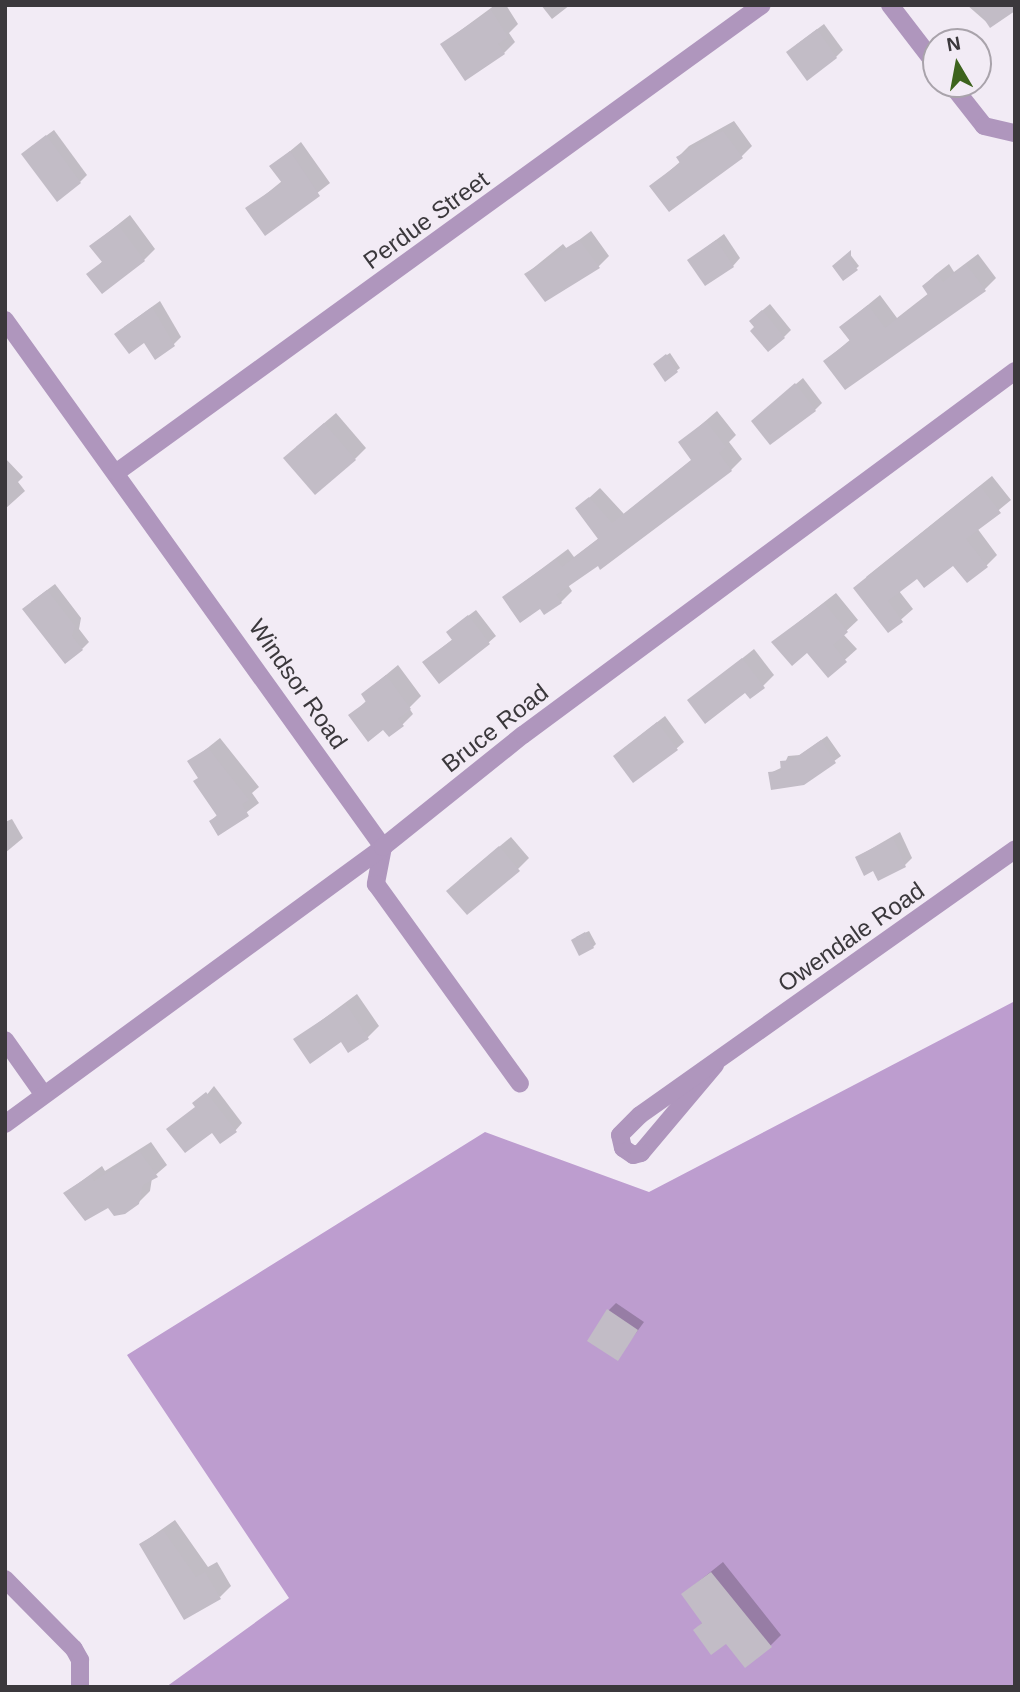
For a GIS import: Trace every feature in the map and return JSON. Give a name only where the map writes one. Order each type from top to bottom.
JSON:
[{"type":"street","name":"Perdue Street","points":[[117,472],[762,5]]},
{"type":"street","points":[[890,5],[922,47]]},
{"type":"street","points":[[962,98],[984,126],[1015,133]]},
{"type":"street","name":"Windsor Road","points":[[5,320],[117,472],[383,847]]},
{"type":"street","name":"Bruce Road","points":[[5,1124],[383,847],[523,735],[1015,371]]},
{"type":"street","points":[[383,847],[376,884],[520,1084]]},
{"type":"street","name":"Owendale Road","points":[[715,1065],[641,1153],[632,1155],[623,1148],[620,1135],[625,1126],[715,1065],[1015,849]]},
{"type":"street","points":[[5,1040],[44,1096]]},
{"type":"street","points":[[5,1579],[74,1649],[80,1660],[80,1687]]},
{"type":"shaded area","points":[[1015,1001],[1015,1687],[166,1687],[289,1598],[127,1355],[485,1132],[649,1192]]},
{"type":"building","points":[[975,5],[1015,5],[1015,11],[990,28]]},
{"type":"building","points":[[491,10],[508,37],[498,44],[505,54],[465,81],[440,44]]},
{"type":"building","points":[[817,29],[837,58],[807,81],[786,52]]},
{"type":"building","points":[[723,131],[743,158],[669,212],[649,186],[680,163],[676,157]]},
{"type":"building","points":[[46,135],[81,183],[57,202],[21,154]]},
{"type":"building","points":[[290,151],[320,196],[265,236],[245,208],[282,183],[269,166]]},
{"type":"building","points":[[118,225],[145,261],[102,294],[86,274],[102,262],[89,246]]},
{"type":"building","points":[[579,240],[600,268],[545,302],[524,274]]},
{"type":"building","points":[[716,240],[734,267],[705,286],[687,260]]},
{"type":"building","points":[[851,250],[851,262],[858,270],[843,281],[832,266]]},
{"type":"building","points":[[966,264],[986,291],[845,390],[823,361],[850,341],[839,327],[868,305],[885,328],[928,295],[922,286],[937,274],[943,282]]},
{"type":"building","points":[[152,307],[175,346],[155,360],[144,343],[129,354],[114,334]]},
{"type":"building","points":[[762,310],[785,338],[768,352],[750,331],[754,327],[749,321]]},
{"type":"building","points":[[666,354],[678,372],[665,382],[653,364]]},
{"type":"building","points":[[795,383],[816,411],[770,445],[751,421]]},
{"type":"building","points":[[706,421],[726,447],[719,453],[732,471],[600,570],[598,566],[556,595],[562,603],[544,615],[540,609],[520,623],[502,597],[556,559],[562,567],[598,539],[575,508],[589,497],[612,523],[691,460],[678,442]]},
{"type":"building","points":[[324,423],[356,460],[315,495],[283,458]]},
{"type":"building","points":[[980,486],[1001,513],[966,539],[988,567],[967,583],[953,566],[924,588],[917,579],[888,601],[903,622],[888,633],[853,588]]},
{"type":"building","points":[[47,590],[75,626],[72,636],[83,650],[65,664],[22,609]]},
{"type":"building","points":[[824,603],[848,632],[833,645],[847,662],[828,678],[807,653],[792,666],[771,642]]},
{"type":"building","points":[[468,615],[490,644],[439,684],[422,662],[452,640],[446,632]]},
{"type":"building","points":[[742,658],[765,688],[750,699],[745,693],[705,724],[687,700]]},
{"type":"building","points":[[386,675],[411,709],[398,719],[404,726],[389,737],[383,730],[368,742],[348,715],[366,702],[361,694]]},
{"type":"building","points":[[657,722],[678,750],[633,783],[613,756]]},
{"type":"building","points":[[821,740],[836,763],[804,785],[771,790],[768,772],[781,771],[780,761],[792,760]]},
{"type":"building","points":[[208,748],[249,800],[242,804],[249,816],[218,836],[209,821],[217,816],[193,781],[198,778],[187,761]]},
{"type":"building","points":[[893,838],[906,867],[878,881],[873,871],[864,876],[855,857]]},
{"type":"building","points":[[499,846],[520,871],[467,915],[446,891]]},
{"type":"building","points":[[585,932],[594,948],[579,956],[571,940]]},
{"type":"building","points":[[346,1004],[369,1039],[348,1053],[341,1042],[310,1064],[293,1039]]},
{"type":"building","points":[[206,1092],[237,1132],[220,1144],[212,1133],[185,1153],[166,1129],[195,1107],[192,1103]]},
{"type":"building","points":[[140,1152],[158,1177],[143,1185],[139,1204],[125,1214],[114,1216],[108,1208],[85,1221],[63,1193],[91,1175],[94,1181]]},
{"type":"building","points":[[607,1309],[638,1330],[618,1361],[587,1341]]},
{"type":"building","points":[[163,1530],[196,1577],[205,1572],[221,1599],[184,1620],[139,1544]]},
{"type":"building","points":[[711,1572],[772,1647],[745,1668],[726,1644],[711,1655],[693,1630],[702,1623],[681,1594]]}]
